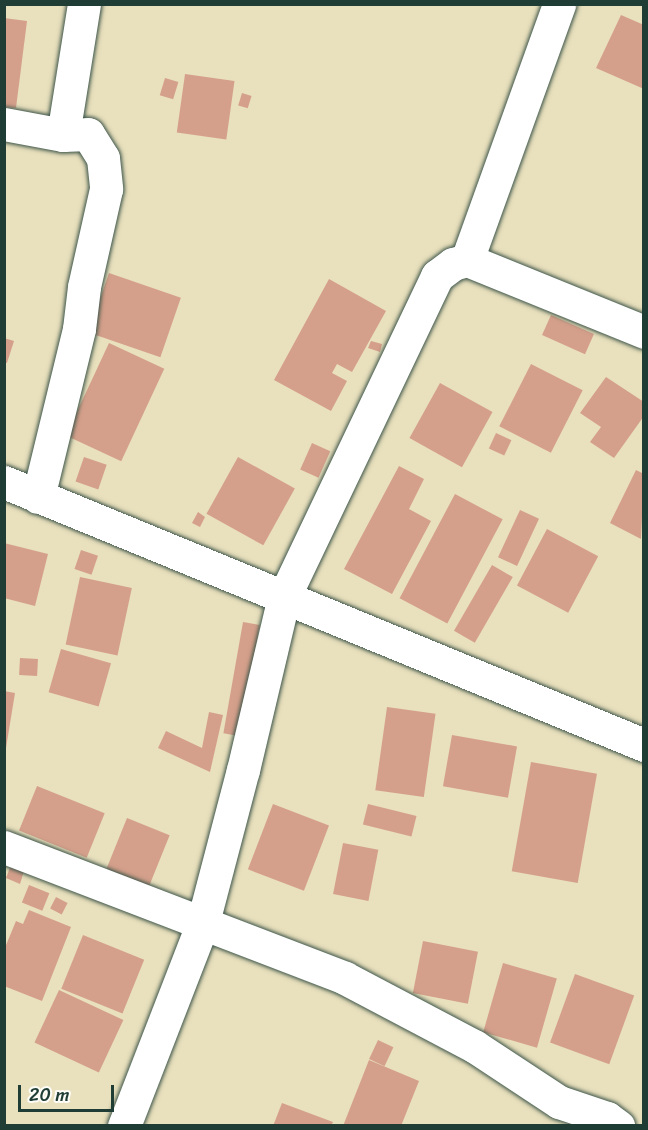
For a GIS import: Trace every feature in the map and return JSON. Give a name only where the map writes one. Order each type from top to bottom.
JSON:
[{"type":"street","points":[[63,135],[84,4]]},
{"type":"street","points":[[467,260],[559,4]]},
{"type":"street","points":[[4,124],[63,135],[88,134],[103,158],[106,189],[84,287],[79,329],[38,497]]},
{"type":"street","points":[[124,1125],[203,922],[243,770],[284,597],[437,276],[453,264],[467,260],[644,332]]},
{"type":"street","points":[[4,483],[644,746]]},
{"type":"street","points":[[4,847],[345,978],[474,1046],[559,1102],[607,1118],[618,1125]]},
{"type":"building","points":[[621,15],[644,25],[644,89],[596,68]]},
{"type":"building","points":[[4,18],[27,21],[16,108],[4,107]]},
{"type":"building","points":[[185,74],[235,81],[226,139],[177,132]]},
{"type":"building","points":[[165,78],[178,82],[173,99],[160,95]]},
{"type":"building","points":[[242,93],[252,96],[248,108],[238,105]]},
{"type":"building","points":[[109,273],[181,298],[160,357],[88,333]]},
{"type":"building","points":[[329,279],[386,311],[352,372],[337,364],[332,373],[347,381],[331,411],[274,380]]},
{"type":"building","points":[[551,315],[594,334],[585,354],[542,335]]},
{"type":"building","points":[[4,338],[14,341],[7,363],[4,362]]},
{"type":"building","points":[[371,341],[382,344],[380,352],[368,348]]},
{"type":"building","points":[[109,343],[164,369],[121,461],[66,435]]},
{"type":"building","points":[[531,364],[583,390],[551,453],[499,426]]},
{"type":"building","points":[[606,377],[644,402],[644,416],[614,458],[590,442],[601,427],[580,413]]},
{"type":"building","points":[[440,383],[492,412],[462,467],[409,438]]},
{"type":"building","points":[[496,433],[511,440],[504,456],[489,448]]},
{"type":"building","points":[[312,443],[330,451],[318,478],[300,469]]},
{"type":"building","points":[[84,457],[107,465],[98,489],[76,482]]},
{"type":"building","points":[[238,457],[295,489],[263,545],[206,514]]},
{"type":"building","points":[[399,466],[424,479],[409,509],[431,521],[392,594],[344,569]]},
{"type":"building","points":[[636,470],[644,474],[641,539],[610,523]]},
{"type":"building","points":[[455,494],[503,519],[447,624],[400,598]]},
{"type":"building","points":[[520,510],[539,519],[517,566],[498,557]]},
{"type":"building","points":[[198,512],[205,517],[200,527],[192,523]]},
{"type":"building","points":[[547,529],[598,556],[568,613],[517,586]]},
{"type":"building","points":[[4,543],[48,554],[35,606],[4,598]]},
{"type":"building","points":[[81,550],[98,556],[92,575],[74,569]]},
{"type":"building","points":[[492,565],[513,577],[475,643],[454,631]]},
{"type":"building","points":[[80,577],[132,588],[117,656],[66,644]]},
{"type":"building","points":[[243,622],[260,625],[240,736],[223,733]]},
{"type":"building","points":[[61,649],[111,663],[99,707],[49,692]]},
{"type":"building","points":[[20,658],[38,659],[37,676],[19,675]]},
{"type":"building","points":[[4,691],[15,693],[6,748],[4,748]]},
{"type":"building","points":[[387,707],[436,714],[424,797],[375,790]]},
{"type":"building","points":[[209,712],[223,715],[210,772],[158,748],[166,731],[202,748]]},
{"type":"building","points":[[452,735],[517,746],[508,798],[443,786]]},
{"type":"building","points":[[531,762],[597,774],[578,883],[512,871]]},
{"type":"building","points":[[37,786],[105,813],[87,858],[19,831]]},
{"type":"building","points":[[273,804],[329,826],[304,891],[248,869]]},
{"type":"building","points":[[368,804],[417,816],[411,836],[363,824]]},
{"type":"building","points":[[127,818],[170,835],[149,886],[106,869]]},
{"type":"building","points":[[343,843],[378,850],[368,901],[333,894]]},
{"type":"building","points":[[11,865],[24,871],[20,884],[6,878]]},
{"type":"building","points":[[29,885],[49,893],[42,911],[22,903]]},
{"type":"building","points":[[56,897],[68,903],[62,914],[50,909]]},
{"type":"building","points":[[29,910],[71,927],[42,1001],[4,986],[4,950],[16,921],[23,924]]},
{"type":"building","points":[[83,935],[144,960],[122,1014],[61,989]]},
{"type":"building","points":[[423,941],[478,952],[468,1004],[413,993]]},
{"type":"building","points":[[503,963],[557,978],[537,1048],[483,1032]]},
{"type":"building","points":[[575,974],[634,996],[609,1064],[550,1043]]},
{"type":"building","points":[[59,990],[123,1020],[99,1073],[34,1043]]},
{"type":"building","points":[[378,1040],[393,1047],[385,1066],[369,1059]]},
{"type":"building","points":[[369,1060],[419,1081],[401,1126],[343,1126]]},
{"type":"building","points":[[282,1103],[333,1122],[331,1126],[273,1126]]}]
